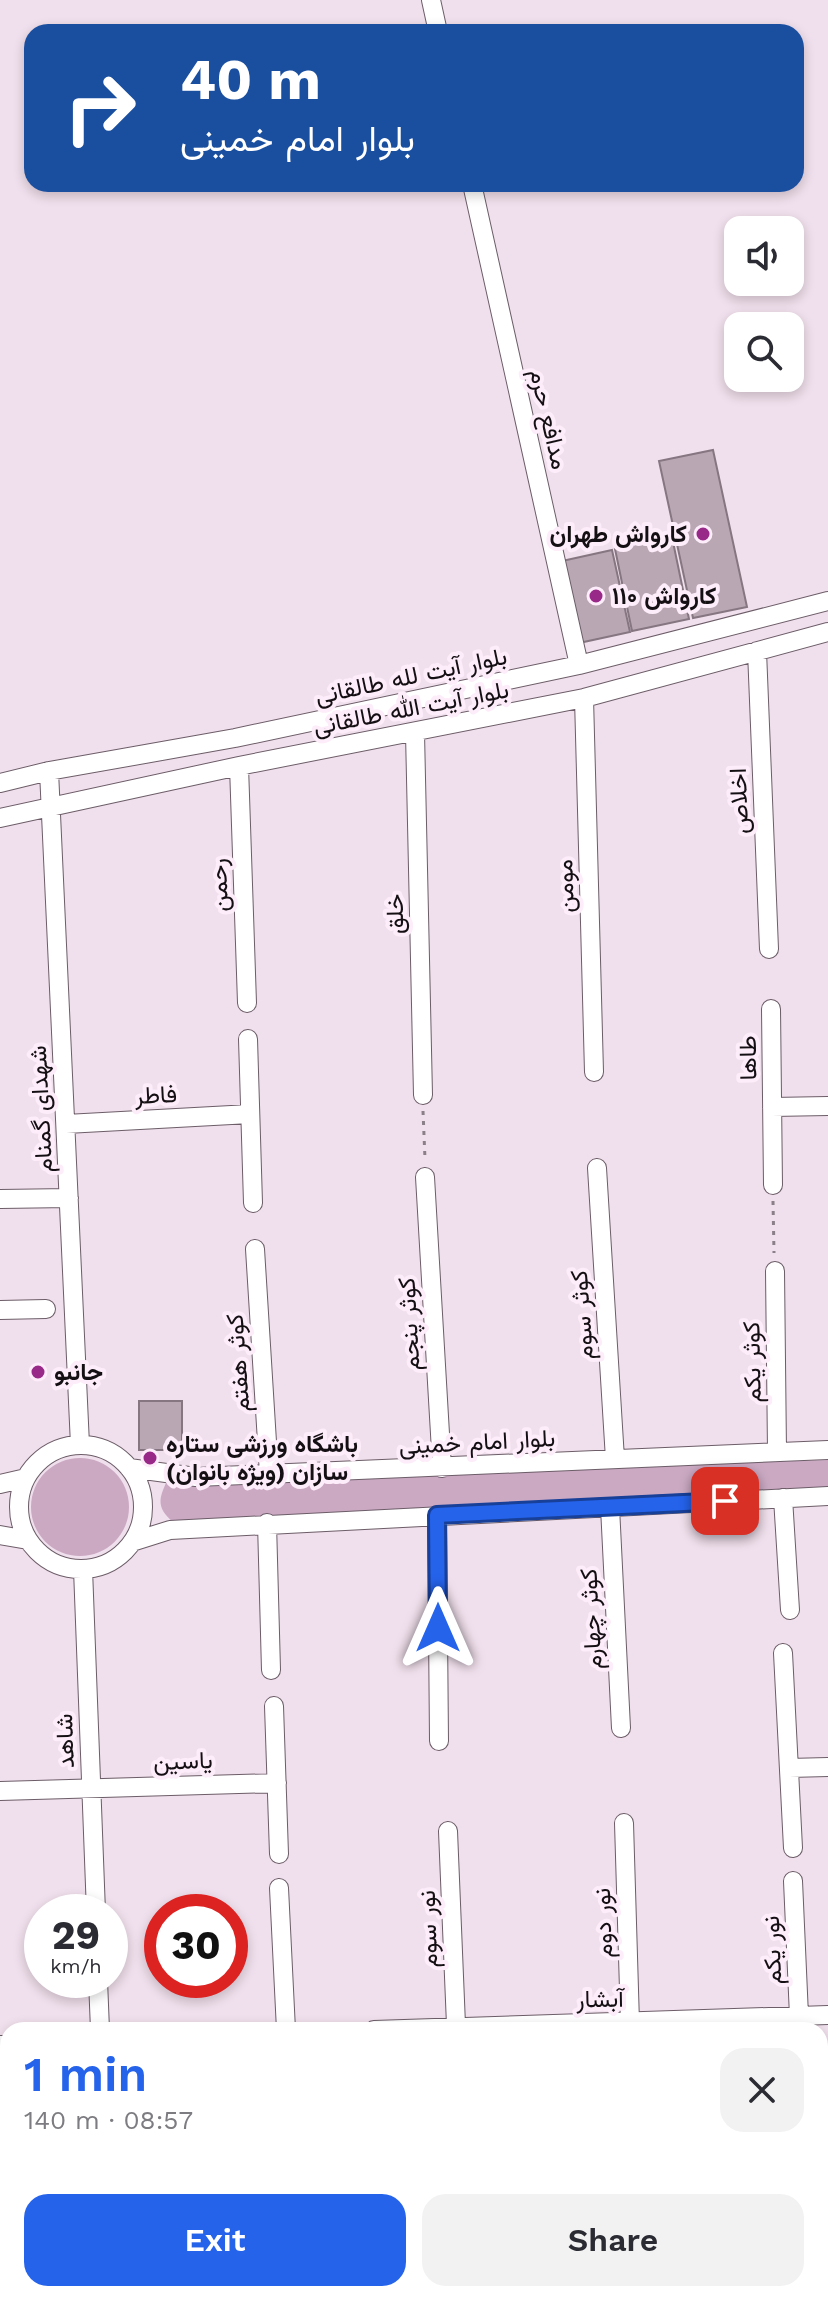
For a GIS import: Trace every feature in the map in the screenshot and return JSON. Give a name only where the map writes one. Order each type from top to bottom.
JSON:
[{"type":"street","points":[[431,0],[436,24]]},
{"type":"street","name":"مدافع حرم","points":[[474,192],[579,665]]},
{"type":"street","name":"بلوار آیت لله طالقانی","points":[[0,783],[49,771],[235,738],[579,665],[828,601]]},
{"type":"street","name":"بلوار آیت الله طالقانی","points":[[0,818],[239,766],[584,698],[828,632]]},
{"type":"street","name":"اخلاص","points":[[757,651],[769,949]]},
{"type":"street","name":"مومن","points":[[584,698],[594,1072]]},
{"type":"street","name":"خلق","points":[[415,733],[423,1095]]},
{"type":"street","name":"رحمن","points":[[239,766],[247,1003]]},
{"type":"street","name":"شهدای گمنام","points":[[49,771],[80,1445]]},
{"type":"street","name":"طاها","points":[[771,1009],[773,1185]]},
{"type":"street","points":[[248,1039],[253,1203]]},
{"type":"street","name":"طاها","points":[[772,1107],[828,1106]]},
{"type":"street","name":"فاطر","points":[[66,1124],[250,1114]]},
{"type":"street","name":"کوثر سوم","points":[[597,1168],[615,1459]]},
{"type":"street","name":"کوثر پنجم","points":[[425,1177],[442,1468]]},
{"type":"street","points":[[0,1199],[69,1198]]},
{"type":"street","name":"کوثر هفتم","points":[[255,1249],[269,1474]]},
{"type":"street","name":"کوثر یکم","points":[[775,1271],[777,1452]]},
{"type":"street","points":[[0,1310],[46,1309]]},
{"type":"street","points":[[80,1445],[107,1451],[129,1468],[139,1485],[143,1504],[140,1524],[132,1542],[119,1556],[83,1569],[61,1566],[43,1556],[28,1540],[20,1520],[19,1499],[26,1478],[48,1454],[64,1447],[80,1445]]},
{"type":"street","name":"بلوار امام خمینی","points":[[129,1468],[196,1477],[828,1450]]},
{"type":"street","points":[[0,1484],[26,1478]]},
{"type":"street","points":[[132,1542],[170,1530],[267,1523],[828,1496]]},
{"type":"street","points":[[783,1498],[790,1610]]},
{"type":"street","name":"کوثر چهارم","points":[[610,1507],[621,1728]]},
{"type":"street","points":[[437,1515],[439,1741]]},
{"type":"street","points":[[267,1523],[271,1670]]},
{"type":"street","points":[[0,1535],[28,1540]]},
{"type":"street","name":"شاهد","points":[[83,1569],[95,1894]]},
{"type":"street","points":[[783,1653],[793,1848]]},
{"type":"street","points":[[274,1706],[279,1854]]},
{"type":"street","points":[[789,1768],[828,1767]]},
{"type":"street","name":"یاسین","points":[[0,1791],[277,1783]]},
{"type":"street","name":"نور دوم","points":[[624,1823],[630,2022]]},
{"type":"street","name":"نور سوم","points":[[448,1831],[456,2022]]},
{"type":"street","name":"نور یکم","points":[[793,1881],[799,2016]]},
{"type":"street","points":[[279,1888],[286,2022]]},
{"type":"street","points":[[99,1998],[100,2022]]},
{"type":"street","name":"آبشار","points":[[654,2022],[828,2015]]},
{"type":"path","points":[[423,1095],[425,1177]]},
{"type":"path","points":[[773,1185],[775,1271]]},
{"type":"shaded area","points":[[80,1458],[99,1462],[115,1472],[125,1488],[129,1507],[125,1526],[115,1542],[99,1552],[80,1556],[61,1552],[45,1542],[35,1526],[31,1507],[35,1488],[45,1472],[61,1462]]},
{"type":"shaded area","points":[[828,1460],[828,1487],[173,1522],[161,1503],[167,1481]]},
{"type":"building","name":"کارواش طهران","points":[[713,450],[747,607],[693,618],[659,461]]},
{"type":"building","points":[[672,537],[689,619],[632,631],[615,549]]},
{"type":"building","name":"کارواش ۱۱۰","points":[[612,550],[630,632],[579,643],[562,561]]},
{"type":"building","points":[[139,1401],[182,1401],[182,1450],[139,1450]]},
{"type":"place","name":"کارواش طهران","points":[[703,534]]},
{"type":"place","name":"کارواش ۱۱۰","points":[[596,596]]},
{"type":"place","name":"جانبو","points":[[38,1372]]},
{"type":"place","name":"باشگاه ورزشی ستاره سازان (ویژه بانوان)","points":[[150,1458]]},
{"type":"route","points":[[438,1628],[437,1515],[725,1501]]}]
